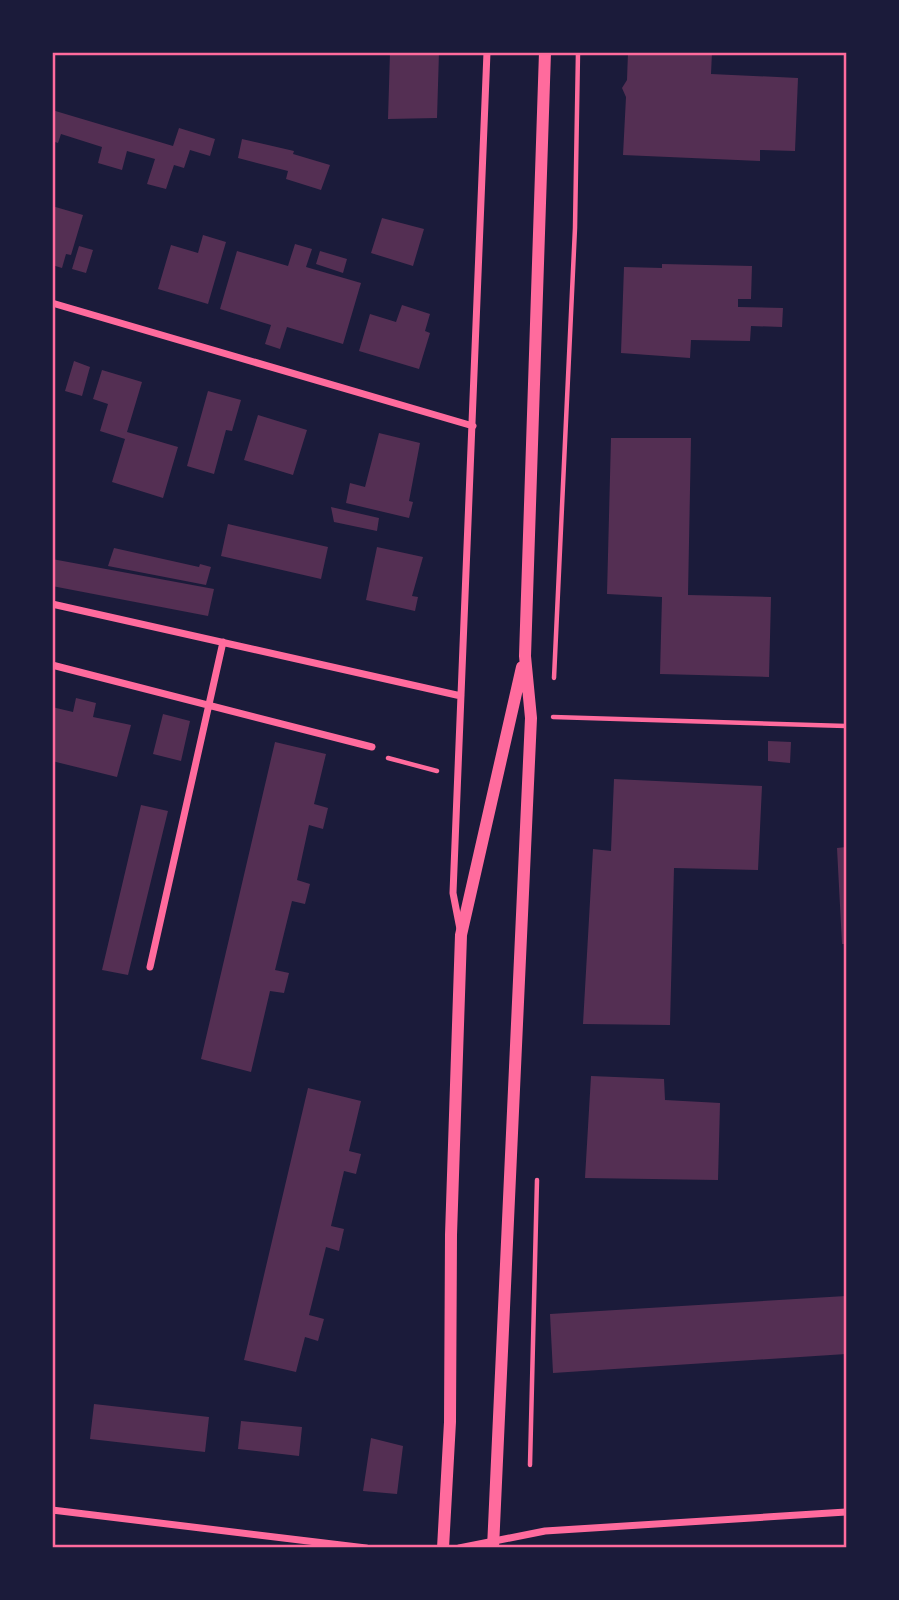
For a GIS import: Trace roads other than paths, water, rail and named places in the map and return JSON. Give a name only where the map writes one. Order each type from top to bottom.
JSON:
[{"type":"street","points":[[461,934],[453,893],[487,52]]},
{"type":"street","points":[[493,1544],[531,718],[525,656],[545,52]]},
{"type":"street","points":[[52,303],[473,426]]},
{"type":"street","points":[[52,604],[461,696]]},
{"type":"street","points":[[150,967],[223,642]]},
{"type":"street","points":[[443,1548],[450,1422],[451,1235],[461,934],[525,656]]},
{"type":"street","points":[[52,665],[372,747]]},
{"type":"street","points":[[52,1510],[366,1548]]},
{"type":"street","points":[[458,1548],[493,1544],[545,1531],[846,1512]]}]
